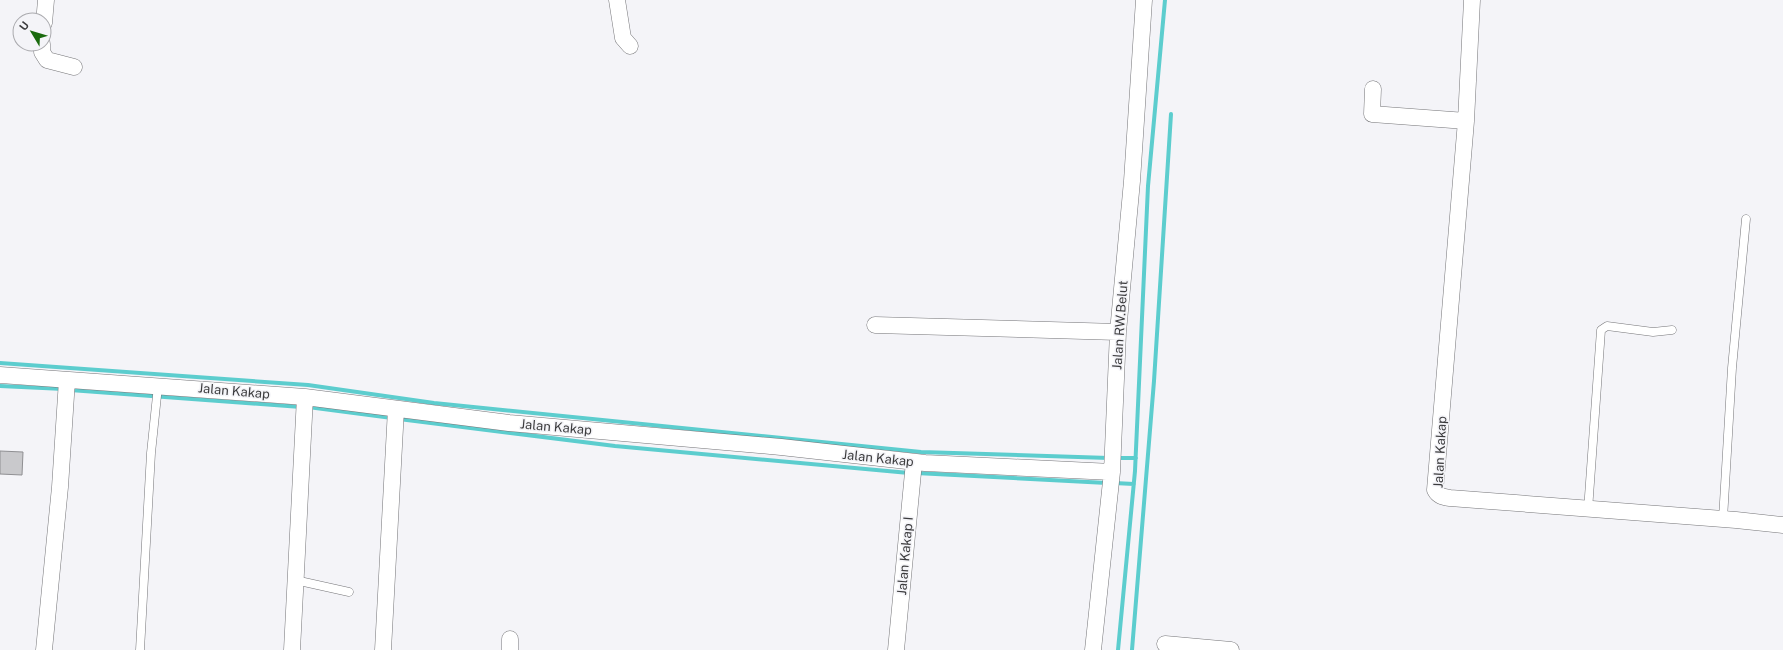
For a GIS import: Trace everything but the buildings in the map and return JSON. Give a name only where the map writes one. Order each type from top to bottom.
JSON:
[{"type":"street","points":[[45,12],[46,0]]},
{"type":"street","points":[[617,0],[623,38],[630,46]]},
{"type":"street","name":"Jalan RW.Belut","points":[[1093,650],[1112,472],[1118,332],[1132,180],[1144,0]]},
{"type":"street","points":[[1373,89],[1372,114],[1466,116],[1472,0]]},
{"type":"street","points":[[42,52],[47,60],[74,67]]},
{"type":"street","name":"Jalan Kakap","points":[[1466,116],[1435,490],[1441,496],[1450,498],[1783,525]]},
{"type":"street","points":[[876,325],[1118,332]]},
{"type":"street","name":"Jalan Kakap","points":[[0,375],[305,397],[508,423],[781,447],[914,462],[1112,472]]},
{"type":"street","points":[[44,650],[60,487],[67,380]]},
{"type":"street","points":[[292,650],[305,397]]},
{"type":"street","points":[[383,650],[396,409]]},
{"type":"street","name":"Jalan Kakap I","points":[[896,650],[914,462]]},
{"type":"street","points":[[1165,644],[1231,650]]},
{"type":"lane","points":[[1723,519],[1732,368],[1746,219]]},
{"type":"lane","points":[[1588,510],[1601,330],[1607,326],[1653,332],[1672,330]]},
{"type":"lane","points":[[140,650],[151,453],[158,386]]},
{"type":"lane","points":[[295,580],[349,592]]},
{"type":"waterway","points":[[1118,650],[1135,471],[1148,186],[1165,0]]},
{"type":"waterway","points":[[1132,650],[1154,381],[1171,114]]},
{"type":"waterway","points":[[0,363],[308,385],[434,403],[921,452],[1109,458]]},
{"type":"waterway","points":[[0,386],[64,389]]},
{"type":"waterway","points":[[70,390],[301,407]]},
{"type":"waterway","points":[[308,407],[392,418]]},
{"type":"waterway","points":[[399,419],[615,446],[909,473]]},
{"type":"waterway","points":[[1116,458],[1136,458]]},
{"type":"waterway","points":[[916,473],[1107,483]]},
{"type":"waterway","points":[[1114,483],[1134,484]]}]
